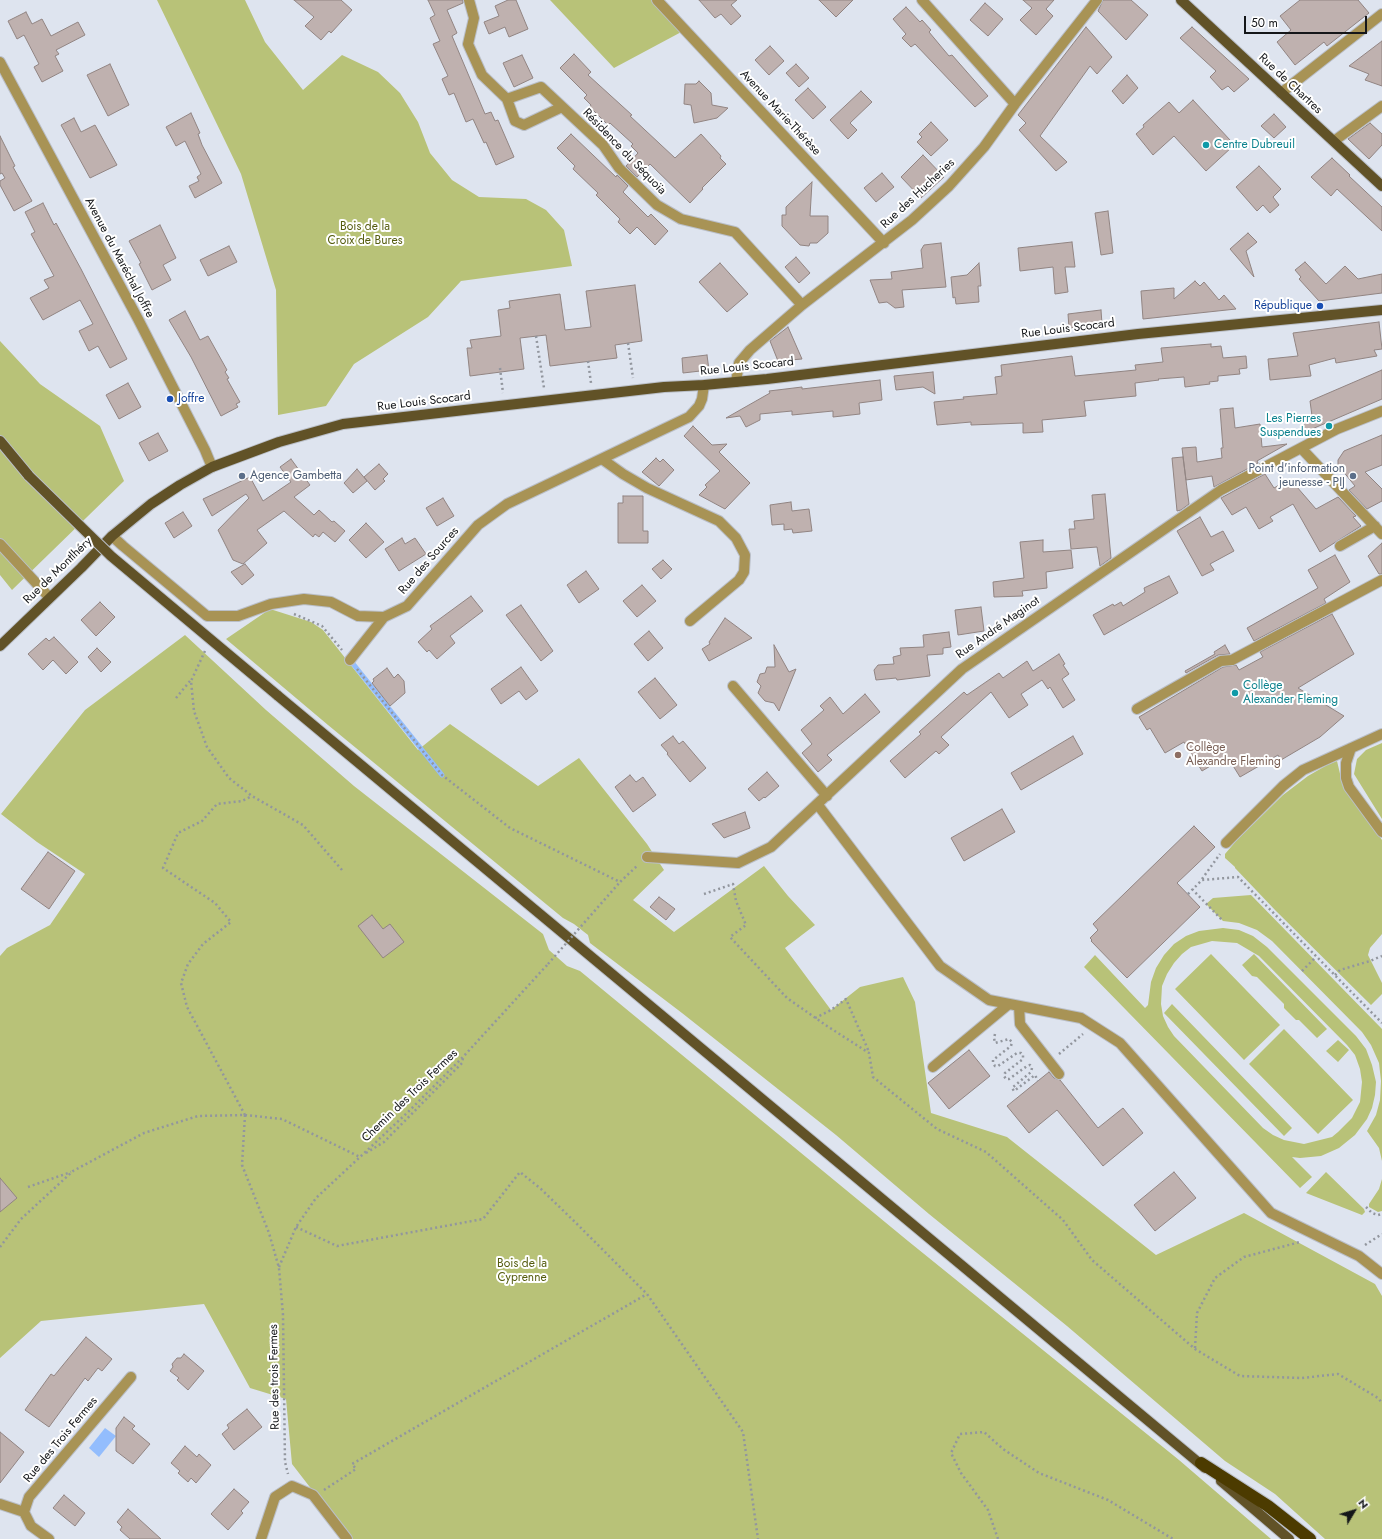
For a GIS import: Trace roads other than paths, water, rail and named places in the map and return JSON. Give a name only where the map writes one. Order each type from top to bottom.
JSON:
[{"type":"highway","points":[[1201,1464],[1268,1506],[1310,1539]]},
{"type":"main road","name":"Rue de Chartres","points":[[1181,0],[1382,186]]},
{"type":"main road","name":"Rue Louis Scocard","points":[[134,517],[180,485],[212,468],[279,442],[343,424],[593,395],[736,382],[1138,334],[1382,310]]},
{"type":"main road","points":[[0,441],[29,476],[111,556],[1201,1464],[1289,1539]]},
{"type":"main road","name":"Rue de Montlhéry","points":[[0,646],[112,536],[134,517]]},
{"type":"street","points":[[469,0],[474,18],[468,44],[482,75],[507,99],[515,122],[524,125],[562,107]]},
{"type":"street","name":"Avenue Marie-Thérèse","points":[[657,0],[884,243]]},
{"type":"street","points":[[922,0],[1015,104]]},
{"type":"street","name":"Rue des Hucheries","points":[[736,382],[739,363],[750,350],[802,305],[912,220],[949,186],[984,147],[1015,104],[1097,0]]},
{"type":"street","points":[[1281,93],[1382,14]]},
{"type":"street","name":"Avenue du Maréchal Joffre","points":[[0,62],[141,326],[205,450],[212,468]]},
{"type":"street","name":"Résidence du Séquoïa","points":[[507,99],[541,87],[603,145],[619,168],[657,205],[681,219],[735,232],[802,305]]},
{"type":"street","points":[[1334,141],[1382,106]]},
{"type":"street","name":"Rue des Sources","points":[[112,536],[206,616],[238,616],[286,600],[311,600],[331,602],[358,616],[384,617],[406,606],[478,525],[507,504],[689,417],[699,406],[702,399],[704,385]]},
{"type":"street","name":"Rue André Maginot","points":[[648,856],[738,863],[771,847],[818,805],[962,669],[1221,490],[1301,448],[1382,411]]},
{"type":"street","points":[[1301,448],[1382,534]]},
{"type":"street","points":[[602,459],[623,474],[647,488],[719,521],[736,538],[746,555],[744,572],[739,580],[690,621]]},
{"type":"street","points":[[1340,546],[1375,526]]},
{"type":"street","points":[[0,544],[49,597]]},
{"type":"street","points":[[1136,709],[1221,661],[1232,660],[1382,580]]},
{"type":"street","points":[[350,660],[384,617]]},
{"type":"street","points":[[733,686],[827,796]]},
{"type":"street","points":[[1226,843],[1283,786],[1303,770],[1382,734]]},
{"type":"street","points":[[1351,748],[1346,763],[1346,778],[1349,787],[1382,832]]},
{"type":"street","points":[[818,805],[940,966],[989,1000],[1081,1018],[1120,1043],[1271,1213],[1353,1252],[1382,1274]]},
{"type":"street","points":[[933,1067],[995,1016],[1014,1005]]},
{"type":"street","points":[[1014,1005],[1020,1024],[1059,1074]]},
{"type":"street","name":"Rue des Trois Fermes","points":[[24,1512],[29,1497],[131,1377]]},
{"type":"street","points":[[261,1539],[275,1497],[292,1486],[313,1496],[347,1539]]},
{"type":"street","points":[[0,1504],[24,1512],[31,1526],[49,1539]]},
{"type":"water","points":[[105,1428],[116,1436],[99,1457],[89,1448]]},
{"type":"waterway","points":[[350,660],[442,775]]},
{"type":"place","name":"Centre Dubreuil","points":[[1206,145]]},
{"type":"place","name":"République","points":[[1320,306]]},
{"type":"place","name":"Joffre","points":[[170,399]]},
{"type":"place","name":"Les Pierres Suspendues","points":[[1329,426]]},
{"type":"place","name":"Agence Gambetta","points":[[242,476]]},
{"type":"place","name":"Point d'information jeunesse - PIJ","points":[[1353,476]]},
{"type":"place","name":"Collège Alexander Fleming","points":[[1235,693]]},
{"type":"place","name":"Collège Alexandre Fleming","points":[[1178,755]]},
{"type":"park label","name":"Bois de la Croix de Bures","points":[[365,234]]},
{"type":"park label","name":"Bois de la Cyprenne","points":[[522,1271]]}]
